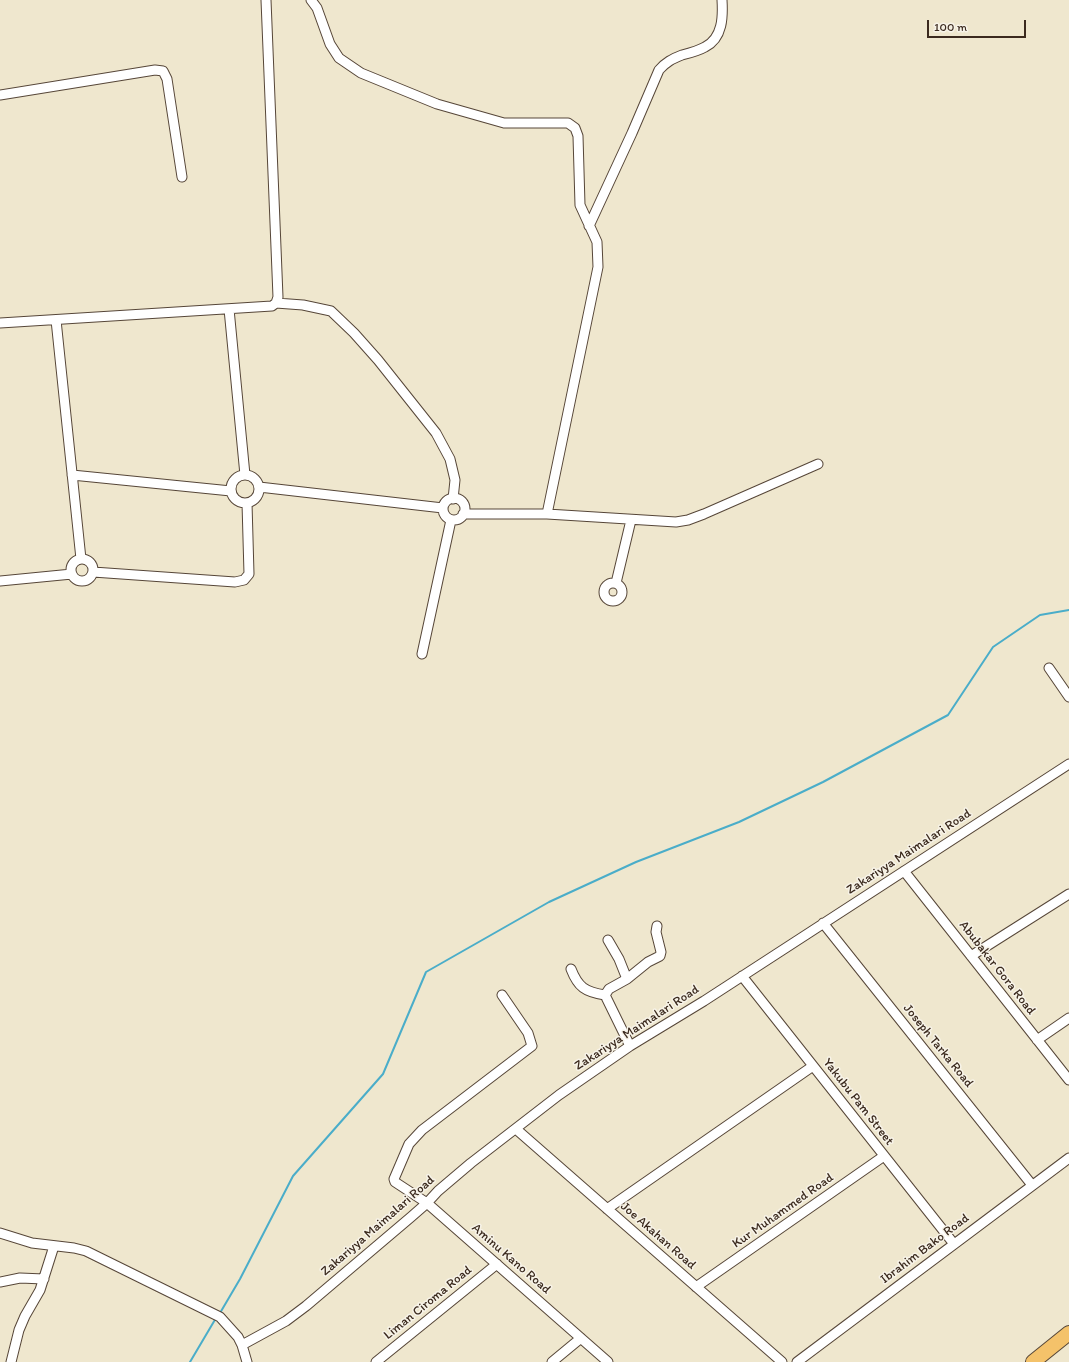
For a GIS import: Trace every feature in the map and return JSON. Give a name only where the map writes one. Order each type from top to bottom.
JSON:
[{"type":"highway","points":[[1032,1362],[1069,1333]]},
{"type":"highway","points":[[1045,1362],[1069,1343]]},
{"type":"street","points":[[266,0],[278,297],[276,303]]},
{"type":"street","points":[[311,0],[317,8],[330,44],[339,58],[361,73],[437,104],[504,123],[565,122],[574,128],[578,136],[580,205],[597,242],[598,267],[547,514]]},
{"type":"street","points":[[589,226],[632,134],[659,70],[670,59],[707,46],[718,36],[723,18],[722,0]]},
{"type":"street","points":[[0,95],[155,70],[163,71],[167,79],[182,177]]},
{"type":"street","points":[[0,323],[272,306],[276,303],[331,311],[354,333],[378,360],[436,433],[450,459],[455,480],[453,499]]},
{"type":"street","points":[[229,309],[245,475]]},
{"type":"street","points":[[56,320],[82,559]]},
{"type":"street","points":[[463,514],[547,514],[676,522],[688,520],[818,464]]},
{"type":"street","points":[[72,475],[231,491]]},
{"type":"street","points":[[245,475],[255,478],[259,488],[258,494],[254,500],[247,503],[237,500],[231,491],[235,480],[239,476],[245,475]]},
{"type":"street","points":[[259,488],[443,508]]},
{"type":"street","points":[[453,499],[461,502],[463,505],[463,514],[456,520],[451,520],[446,517],[443,508],[444,504],[448,500],[453,499]]},
{"type":"street","points":[[93,572],[235,582],[244,580],[249,574],[247,503]]},
{"type":"street","points":[[422,654],[451,520]]},
{"type":"street","points":[[616,583],[631,520]]},
{"type":"street","points":[[82,559],[88,560],[92,566],[93,572],[90,578],[83,581],[77,579],[72,574],[72,567],[75,562],[82,559]]},
{"type":"street","points":[[0,581],[72,574]]},
{"type":"street","points":[[1050,668],[1069,697]]},
{"type":"street","name":"Zakariyya Maimalari Road","points":[[242,1345],[286,1321],[301,1310],[427,1203],[438,1191],[471,1162],[559,1095],[630,1046],[742,976],[1069,764]]},
{"type":"street","name":"Abubakar Gora Road","points":[[904,871],[1069,1080]]},
{"type":"street","points":[[971,956],[1069,894]]},
{"type":"street","name":"Joseph Tarka Road","points":[[823,923],[1032,1185]]},
{"type":"street","points":[[605,995],[609,989],[627,979],[648,962],[660,956],[661,952],[656,932],[657,926]]},
{"type":"street","points":[[608,940],[619,959],[627,979]]},
{"type":"street","points":[[571,969],[578,984],[596,994],[605,995]]},
{"type":"street","name":"Yakubu Pam Street","points":[[742,976],[954,1244]]},
{"type":"street","name":"Aminu Kano Road","points":[[502,995],[528,1033],[532,1046],[422,1130],[409,1144],[394,1179],[395,1182],[427,1203],[608,1362]]},
{"type":"street","points":[[605,995],[630,1046]]},
{"type":"street","points":[[1037,1040],[1069,1018]]},
{"type":"street","points":[[607,1209],[813,1066]]},
{"type":"street","name":"Joe Akahan Road","points":[[516,1129],[782,1362]]},
{"type":"street","name":"Kur Muhammed Road","points":[[696,1287],[884,1156]]},
{"type":"street","name":"Ibrahim Bako Road","points":[[797,1362],[1069,1158]]},
{"type":"street","points":[[0,1233],[32,1243],[74,1248],[86,1251],[220,1317],[242,1345],[247,1362]]},
{"type":"street","points":[[11,1362],[22,1323],[40,1290],[54,1246]]},
{"type":"street","name":"Liman Ciroma Road","points":[[376,1362],[497,1264]]},
{"type":"street","points":[[0,1282],[20,1278],[44,1279]]},
{"type":"street","points":[[552,1362],[581,1338]]},
{"type":"waterway","points":[[220,1313],[240,1279],[293,1176],[383,1074],[426,972],[549,902],[636,862],[739,822],[823,782],[948,715],[993,647],[1040,615],[1069,610]]},
{"type":"waterway","points":[[190,1362],[216,1318]]}]
